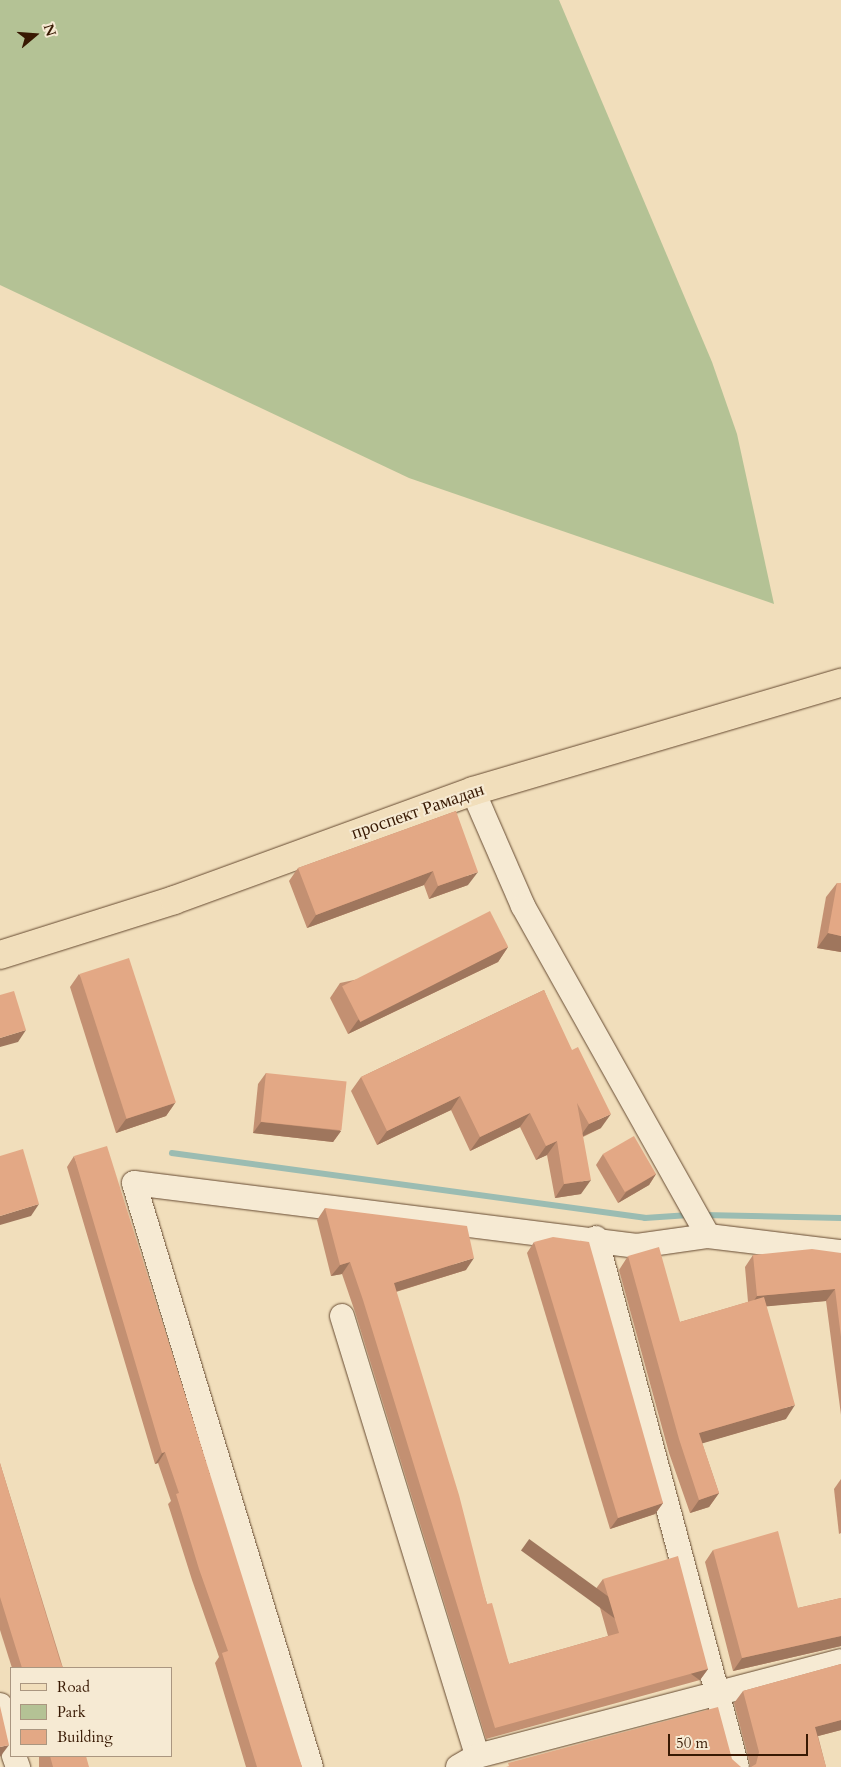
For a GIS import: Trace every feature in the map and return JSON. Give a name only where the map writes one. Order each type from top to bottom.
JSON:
[{"type":"main road","name":"проспект Рамадан","points":[[0,955],[174,900],[473,791],[841,683]]},
{"type":"street","points":[[473,791],[523,906],[704,1229]]},
{"type":"street","points":[[311,1767],[134,1183],[596,1238],[637,1246],[704,1229],[841,1252]]},
{"type":"street","points":[[596,1238],[737,1767]]},
{"type":"street","points":[[342,1316],[467,1762],[718,1690],[841,1661]]},
{"type":"street","points":[[0,1705],[10,1741]]},
{"type":"green space","points":[[0,0],[559,0],[712,362],[737,434],[774,604],[409,478],[0,285]]},
{"type":"building","points":[[456,811],[478,872],[438,886],[433,871],[316,915],[298,868]]},
{"type":"building","points":[[837,883],[841,883],[841,936],[828,933]]},
{"type":"building","points":[[490,911],[508,947],[360,1022],[342,986]]},
{"type":"building","points":[[129,958],[176,1103],[127,1119],[80,974]]},
{"type":"building","points":[[544,990],[572,1050],[578,1047],[611,1114],[589,1124],[577,1103],[591,1180],[564,1184],[557,1141],[546,1146],[530,1113],[480,1137],[460,1096],[387,1131],[361,1077]]},
{"type":"building","points":[[14,991],[26,1030],[0,1038],[0,995]]},
{"type":"building","points":[[266,1073],[347,1081],[341,1130],[261,1122]]},
{"type":"building","points":[[634,1136],[656,1174],[625,1192],[603,1154]]},
{"type":"building","points":[[107,1146],[302,1767],[257,1767],[222,1653],[228,1651],[199,1569],[176,1494],[179,1493],[165,1452],[162,1453],[74,1156]]},
{"type":"building","points":[[23,1149],[39,1204],[0,1216],[0,1156]]},
{"type":"building","points":[[325,1208],[467,1226],[474,1258],[394,1283],[459,1495],[487,1604],[492,1603],[509,1664],[619,1633],[603,1579],[678,1556],[708,1669],[495,1728],[363,1300],[350,1262],[340,1265]]},
{"type":"building","points":[[553,1237],[589,1242],[663,1503],[618,1518],[534,1242]]},
{"type":"building","points":[[659,1247],[680,1322],[764,1297],[795,1405],[699,1433],[719,1493],[699,1500],[679,1439],[628,1256]]},
{"type":"building","points":[[812,1249],[841,1253],[841,1337],[835,1289],[757,1296],[753,1255]]},
{"type":"building","points":[[0,1463],[63,1667],[22,1667],[0,1597]]},
{"type":"building","points":[[778,1531],[798,1608],[841,1598],[841,1636],[742,1658],[713,1550]]},
{"type":"building","points":[[841,1664],[841,1720],[815,1727],[826,1767],[751,1767],[756,1764],[759,1752],[743,1691]]},
{"type":"building","points":[[0,1706],[9,1745],[0,1747]]},
{"type":"building","points":[[718,1707],[732,1759],[741,1767],[506,1767],[509,1766],[508,1763]]},
{"type":"building","points":[[50,1757],[86,1757],[89,1767],[53,1767]]},
{"type":"waterway","points":[[172,1153],[645,1218],[689,1215]]},
{"type":"waterway","points":[[703,1215],[841,1218]]}]
